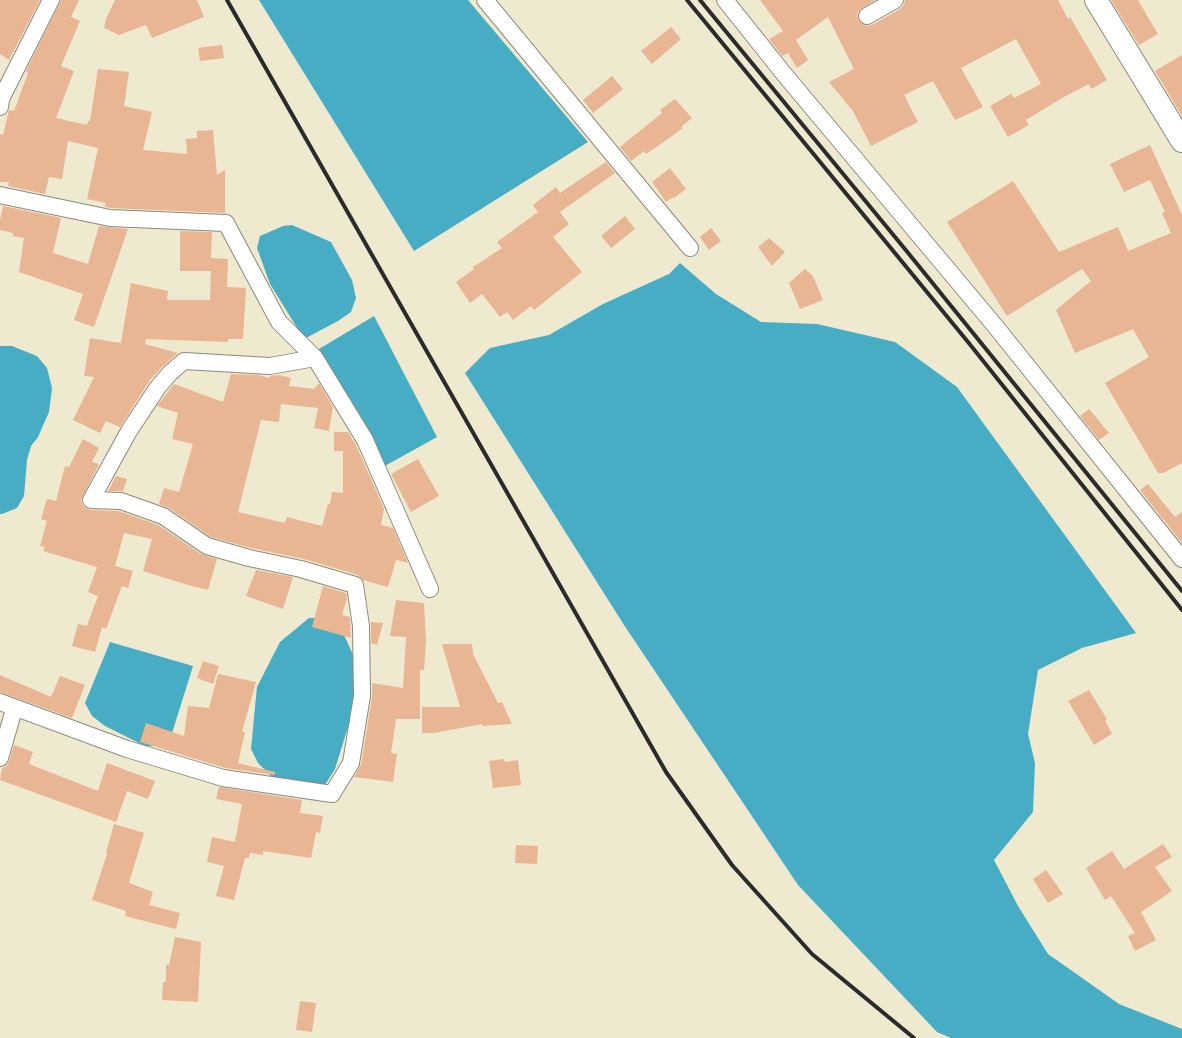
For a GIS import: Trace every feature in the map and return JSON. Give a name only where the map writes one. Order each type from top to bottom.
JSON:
[{"type":"main road","points":[[1096,0],[1182,141]]},
{"type":"street","points":[[0,107],[5,78],[51,0]]},
{"type":"street","points":[[485,0],[690,248]]},
{"type":"street","points":[[726,0],[790,81],[996,327],[1182,559]]},
{"type":"street","points":[[867,16],[896,0]]},
{"type":"street","points":[[0,195],[110,218],[226,223],[279,322],[314,358],[365,440],[430,589]]},
{"type":"street","points":[[6,705],[127,749],[224,778],[332,794],[351,763],[362,696],[361,626],[355,585],[301,569],[207,546],[163,516],[121,501],[91,500],[128,431],[170,373],[184,361],[270,366],[314,358]]},
{"type":"street","points":[[0,758],[13,713],[6,705]]},
{"type":"water","points":[[259,0],[468,0],[588,142],[414,251]]},
{"type":"water","points":[[292,225],[331,242],[352,280],[356,298],[351,312],[304,339],[270,284],[257,248],[260,236],[283,226]]},
{"type":"water","points":[[680,263],[716,294],[761,322],[817,324],[895,342],[957,387],[1136,633],[1082,648],[1038,670],[1028,734],[1035,763],[1033,812],[994,860],[1018,906],[1048,954],[1119,1004],[1182,1029],[1182,1038],[951,1038],[937,1032],[798,885],[624,625],[465,373],[490,348],[549,335],[603,304],[669,274]]},
{"type":"water","points":[[374,316],[437,437],[383,467],[314,352]]},
{"type":"water","points":[[0,346],[12,346],[37,356],[47,368],[52,388],[49,412],[38,437],[31,446],[27,460],[24,496],[17,508],[2,514],[0,514]]},
{"type":"water","points":[[309,618],[327,618],[345,637],[354,657],[356,682],[352,714],[335,769],[323,788],[291,779],[272,777],[258,763],[251,749],[257,687],[280,642]]},
{"type":"water","points":[[110,642],[193,666],[168,746],[145,746],[105,726],[92,716],[85,703]]},
{"type":"building","points":[[0,0],[40,0],[9,60],[0,54]]},
{"type":"building","points":[[61,0],[79,0],[71,17],[80,21],[61,66],[74,71],[56,118],[87,125],[88,121],[90,121],[98,69],[129,72],[124,106],[152,112],[143,150],[187,154],[186,139],[197,138],[197,131],[213,130],[217,175],[225,170],[225,213],[111,208],[105,207],[106,203],[87,199],[98,148],[68,141],[62,179],[49,177],[45,194],[8,186],[9,182],[0,182],[0,134],[3,135],[9,110],[14,111],[28,73],[26,71]]},
{"type":"building","points":[[115,0],[197,0],[204,17],[152,38],[146,25],[119,35],[104,28]]},
{"type":"building","points":[[760,0],[875,0],[858,11],[859,21],[866,26],[872,25],[900,9],[904,5],[905,0],[1058,0],[1107,80],[1091,89],[1089,84],[1062,98],[1026,120],[1029,125],[1008,137],[990,106],[1011,94],[1014,98],[1041,84],[1016,39],[961,68],[983,107],[955,120],[933,81],[904,95],[918,122],[871,146],[853,111],[829,82],[854,69],[828,17],[796,40],[808,60],[797,68],[788,53],[782,56],[769,39],[783,31]]},
{"type":"building","points":[[1111,0],[1138,0],[1158,34],[1139,45]]},
{"type":"building","points":[[671,27],[681,39],[652,64],[641,51]]},
{"type":"building","points":[[222,45],[224,58],[200,61],[198,48]]},
{"type":"building","points":[[1182,55],[1182,116],[1155,71]]},
{"type":"building","points":[[612,76],[623,89],[593,113],[583,100]]},
{"type":"building","points":[[675,99],[692,118],[681,127],[683,128],[665,141],[646,154],[644,151],[631,161],[620,147],[662,113],[660,110]]},
{"type":"building","points":[[1150,145],[1182,215],[1182,463],[1163,473],[1158,473],[1105,383],[1149,357],[1133,329],[1075,353],[1056,310],[1091,281],[1082,269],[1007,316],[947,222],[1013,181],[1059,252],[1118,227],[1128,251],[1171,233],[1162,213],[1165,212],[1150,180],[1124,192],[1110,164]]},
{"type":"building","points":[[606,162],[615,173],[560,212],[569,224],[553,237],[582,272],[534,310],[531,306],[513,320],[507,312],[500,317],[482,294],[470,303],[456,282],[474,269],[473,267],[502,248],[497,242],[538,212],[533,205],[556,187],[560,193]]},
{"type":"building","points":[[670,168],[686,189],[666,202],[652,182]]},
{"type":"building","points":[[3,206],[61,218],[53,253],[88,264],[99,226],[128,229],[94,327],[74,320],[83,294],[19,272],[24,238],[13,236],[13,233],[0,230]]},
{"type":"building","points":[[625,216],[635,229],[611,248],[601,236]]},
{"type":"building","points":[[711,228],[721,241],[709,250],[700,237]]},
{"type":"building","points":[[180,231],[212,232],[211,258],[228,259],[227,287],[246,288],[243,339],[228,339],[228,342],[146,339],[145,344],[178,353],[150,380],[120,427],[106,421],[100,433],[73,420],[94,377],[84,376],[90,338],[121,343],[131,283],[168,291],[167,300],[210,300],[211,271],[180,271]]},
{"type":"building","points":[[769,238],[785,252],[772,266],[758,247]]},
{"type":"building","points":[[805,269],[813,276],[823,300],[800,309],[789,283]]},
{"type":"building","points":[[231,374],[258,375],[269,378],[270,376],[279,375],[291,378],[289,386],[314,389],[319,383],[333,407],[329,431],[314,428],[318,408],[281,404],[279,422],[261,420],[238,512],[285,523],[287,517],[322,526],[332,492],[343,493],[343,451],[334,451],[334,432],[348,432],[356,445],[384,509],[381,525],[393,528],[408,563],[396,560],[388,587],[363,580],[358,575],[304,559],[211,537],[169,508],[159,504],[164,488],[179,492],[193,444],[172,439],[178,413],[157,406],[174,384],[223,402]]},
{"type":"building","points":[[1089,409],[1109,433],[1099,440],[1080,416]]},
{"type":"building","points":[[83,439],[99,448],[92,462],[99,464],[81,500],[85,508],[119,511],[158,525],[201,554],[217,559],[208,590],[188,585],[143,571],[152,539],[124,533],[115,566],[133,571],[128,588],[122,586],[106,629],[102,627],[95,652],[72,646],[78,624],[87,626],[98,596],[88,592],[97,567],[43,551],[45,547],[40,546],[47,521],[41,519],[47,499],[56,501],[65,466],[69,467]]},
{"type":"building","points":[[418,459],[439,496],[411,512],[391,474]]},
{"type":"building","points":[[116,476],[127,479],[123,491],[108,491]]},
{"type":"building","points":[[1148,484],[1175,517],[1182,512],[1182,543],[1140,490]]},
{"type":"building","points":[[256,570],[293,577],[283,609],[246,596]]},
{"type":"building","points":[[323,586],[346,593],[347,599],[342,615],[350,617],[351,638],[312,627]]},
{"type":"building","points":[[396,600],[424,603],[426,641],[424,670],[420,670],[420,719],[396,719],[391,753],[397,754],[393,782],[354,777],[361,765],[372,697],[372,683],[403,688],[406,637],[390,636]]},
{"type":"building","points":[[371,622],[383,623],[377,645],[371,643]]},
{"type":"building","points":[[442,644],[472,644],[473,654],[498,703],[502,702],[512,724],[483,726],[482,724],[434,733],[422,733],[422,707],[460,707]]},
{"type":"building","points":[[203,661],[219,666],[213,684],[197,678]]},
{"type":"building","points":[[218,674],[256,682],[242,732],[245,732],[238,763],[275,772],[275,775],[225,768],[140,742],[146,723],[184,736],[188,706],[209,708]]},
{"type":"building","points":[[0,675],[51,697],[60,676],[85,685],[72,718],[0,692]]},
{"type":"building","points":[[1089,690],[1107,719],[1105,720],[1112,734],[1094,745],[1068,701]]},
{"type":"building","points":[[14,745],[33,752],[29,764],[98,791],[107,763],[155,781],[148,799],[127,791],[116,822],[0,780],[2,768],[7,766]]},
{"type":"building","points":[[504,759],[505,762],[518,760],[521,785],[493,788],[489,761]]},
{"type":"building","points":[[219,787],[302,800],[300,813],[323,816],[320,833],[316,832],[311,858],[263,851],[263,855],[250,853],[249,858],[245,858],[234,900],[216,896],[224,866],[207,862],[212,837],[235,842],[242,804],[216,799]]},
{"type":"building","points":[[114,824],[144,833],[129,883],[153,892],[149,905],[180,913],[176,929],[125,916],[126,911],[92,900],[107,854]]},
{"type":"building","points":[[1163,844],[1172,857],[1155,867],[1172,891],[1141,912],[1156,940],[1135,951],[1128,936],[1135,933],[1111,896],[1105,900],[1086,868],[1112,851],[1124,869]]},
{"type":"building","points":[[516,845],[538,846],[537,864],[515,863]]},
{"type":"building","points":[[1046,870],[1063,894],[1048,903],[1033,879]]},
{"type":"building","points":[[175,937],[201,942],[198,1002],[162,1000],[163,982],[166,982],[166,965],[169,965]]},
{"type":"building","points":[[300,1001],[316,1003],[312,1032],[296,1030]]},
{"type":"railway","points":[[227,0],[666,772],[732,865],[812,954],[914,1038]]},
{"type":"railway","points":[[687,0],[968,342],[1182,610]]},
{"type":"railway","points":[[700,0],[1182,591]]}]
